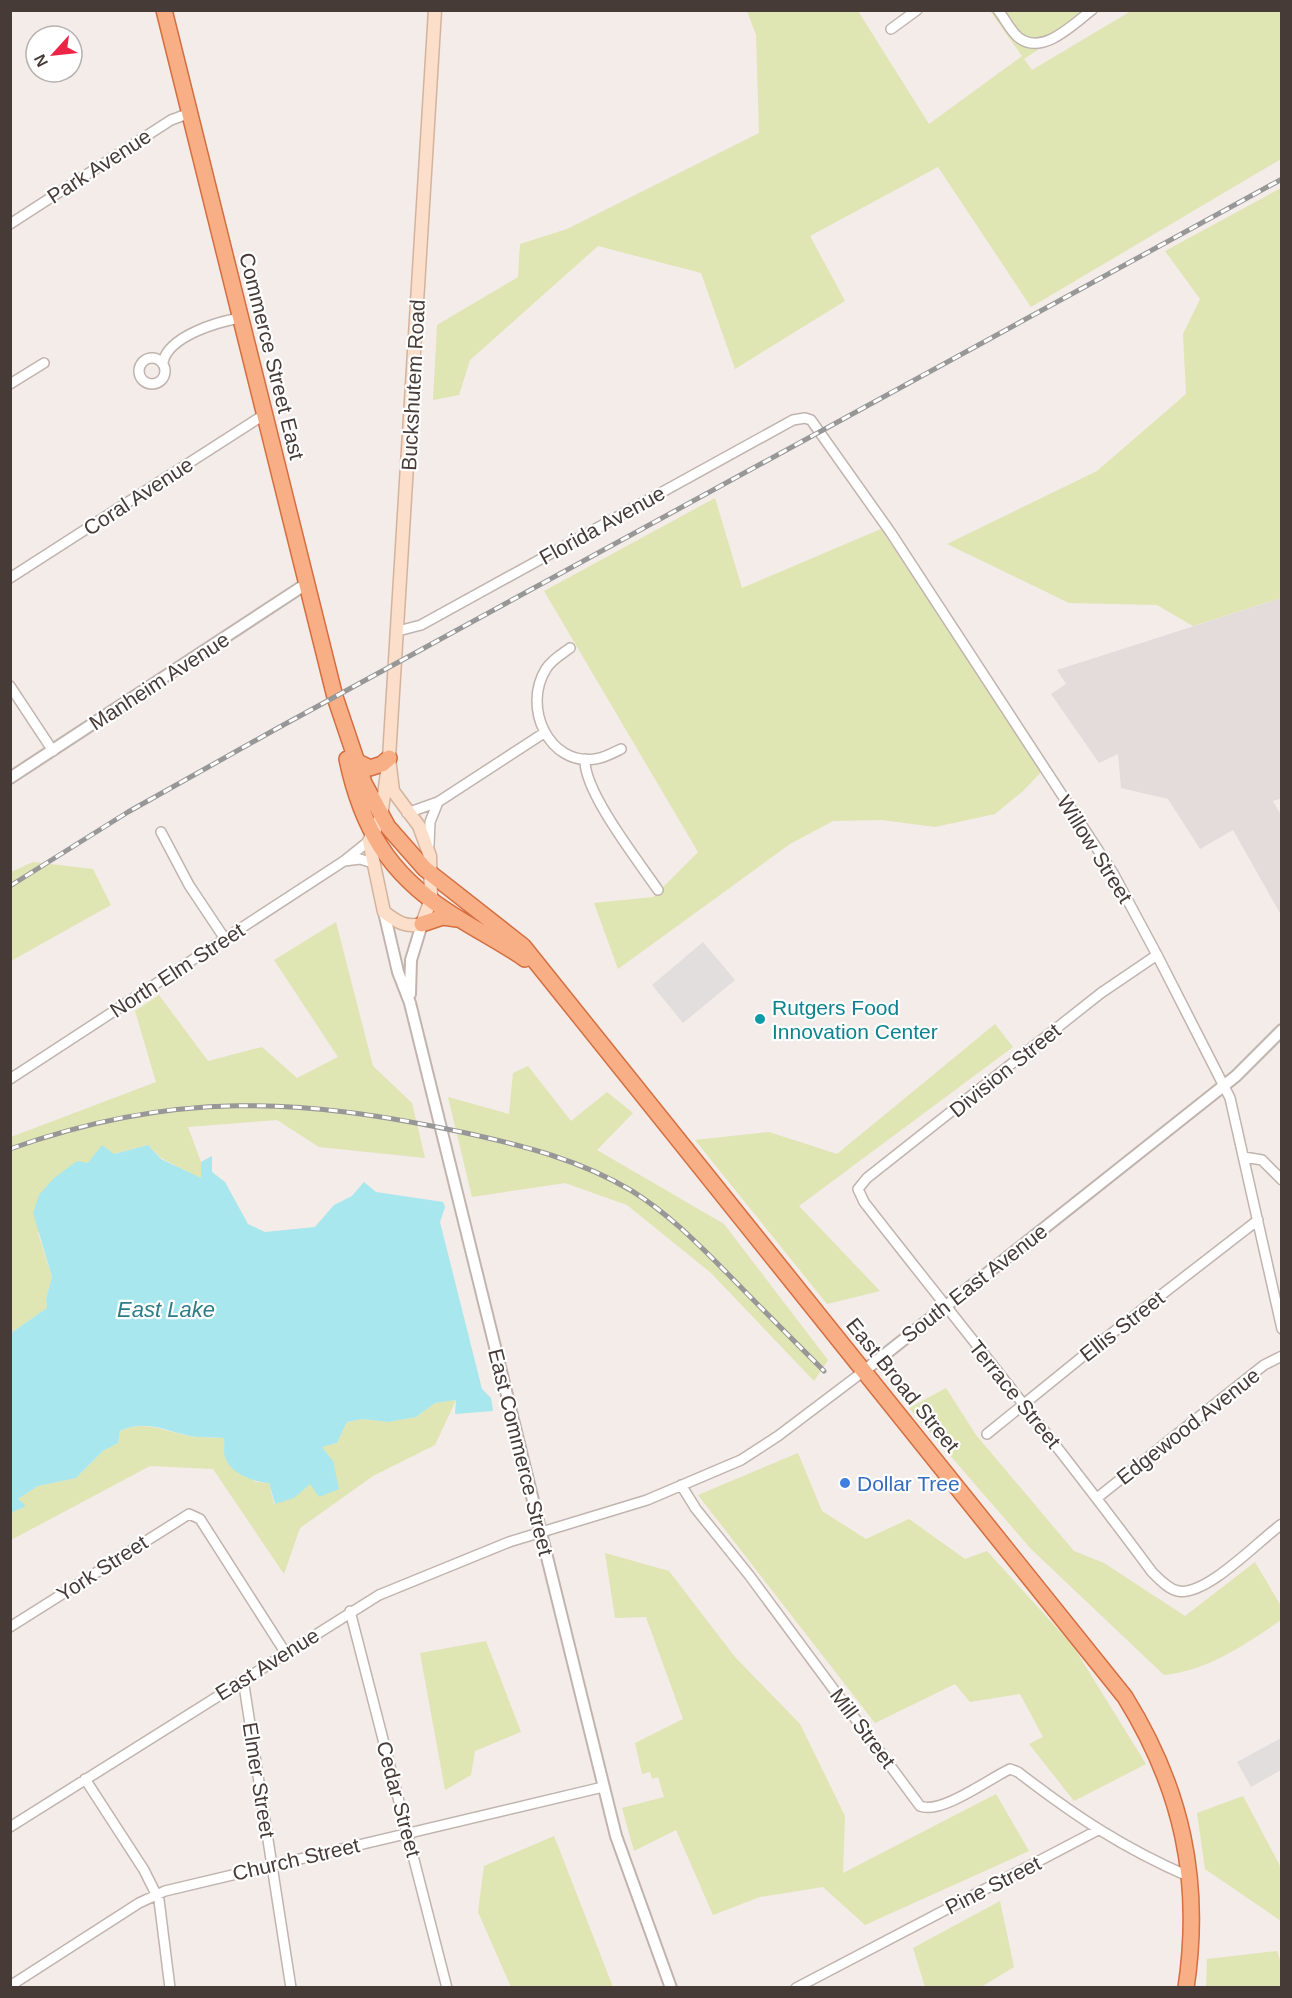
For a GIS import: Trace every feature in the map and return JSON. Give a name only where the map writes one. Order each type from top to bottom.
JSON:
[{"type":"highway","name":"Commerce Street East","points":[[164,10],[339,712],[353,789],[370,837]]},
{"type":"highway","name":"Commerce Street East","points":[[339,712],[356,761],[381,817]]},
{"type":"highway","points":[[356,761],[370,768],[382,764],[389,758]]},
{"type":"highway","name":"East Broad Street","points":[[381,817],[415,859],[472,919]]},
{"type":"highway","name":"East Broad Street","points":[[370,837],[388,859],[430,899],[523,946],[1125,1697],[1152,1742],[1170,1784],[1186,1843],[1193,1910],[1186,1988]]},
{"type":"highway","points":[[422,924],[443,917],[472,919]]},
{"type":"main road","name":"Buckshutem Road","points":[[389,758],[435,10]]},
{"type":"main road","points":[[384,912],[403,925],[422,924],[430,899],[431,874],[430,856],[422,832],[393,791],[389,758]]},
{"type":"main road","points":[[370,837],[381,817],[389,758]]},
{"type":"main road","points":[[381,817],[408,813]]},
{"type":"main road","name":"Commerce Street East","points":[[370,837],[373,864],[384,912]]},
{"type":"street","points":[[891,29],[917,10]]},
{"type":"street","points":[[998,10],[1016,35],[1033,44],[1051,39],[1092,10]]},
{"type":"street","name":"Park Avenue","points":[[10,224],[171,120],[190,113]]},
{"type":"street","points":[[164,362],[165,355],[182,340],[208,325],[240,318]]},
{"type":"street","points":[[10,384],[44,363]]},
{"type":"street","name":"Coral Avenue","points":[[10,578],[265,414]]},
{"type":"street","name":"Florida Avenue","points":[[398,631],[421,625],[793,420],[805,418]]},
{"type":"street","name":"Willow Street","points":[[805,418],[811,420],[820,431],[866,497],[1113,873],[1157,955],[1224,1086],[1235,1113],[1281,1329]]},
{"type":"street","name":"Manheim Avenue","points":[[10,778],[306,584]]},
{"type":"street","points":[[570,648],[546,668],[537,690],[536,710],[544,732],[569,754],[585,759],[604,757],[621,749]]},
{"type":"street","points":[[10,686],[53,750]]},
{"type":"street","points":[[408,813],[438,802],[544,732]]},
{"type":"street","points":[[585,759],[584,769],[593,791],[658,890]]},
{"type":"street","points":[[430,856],[428,828],[438,802]]},
{"type":"street","points":[[161,832],[189,885],[225,939]]},
{"type":"street","name":"North Elm Street","points":[[10,1079],[344,861],[370,837]]},
{"type":"street","points":[[344,861],[360,859],[373,864]]},
{"type":"street","name":"East Commerce Street","points":[[384,912],[398,972],[410,1003],[603,1787],[628,1872],[671,1988]]},
{"type":"street","points":[[410,1003],[411,960],[422,924]]},
{"type":"street","name":"Division Street","points":[[858,1189],[867,1178],[1093,999],[1157,955]]},
{"type":"street","name":"South East Avenue","points":[[540,1533],[613,1512],[681,1485],[759,1449],[864,1371],[1224,1086],[1281,1030]]},
{"type":"street","points":[[1244,1157],[1262,1160],[1281,1180]]},
{"type":"street","name":"Terrace Street","points":[[858,1189],[864,1202],[1024,1404],[1152,1572],[1166,1585],[1180,1591],[1196,1588],[1221,1573],[1281,1524]]},
{"type":"street","name":"Ellis Street","points":[[987,1434],[1098,1344],[1258,1220]]},
{"type":"street","name":"Edgewood Avenue","points":[[1097,1498],[1264,1365],[1281,1356]]},
{"type":"street","name":"Mill Street","points":[[681,1485],[696,1509],[749,1575],[920,1806],[926,1808],[941,1805],[1010,1769],[1018,1772],[1098,1830]]},
{"type":"street","name":"York Street","points":[[10,1627],[182,1518],[195,1515],[285,1652]]},
{"type":"street","name":"East Avenue","points":[[10,1827],[351,1611],[380,1595],[476,1554],[540,1533]]},
{"type":"street","name":"Cedar Street","points":[[351,1611],[447,1988]]},
{"type":"street","name":"Elmer Street","points":[[243,1679],[291,1988]]},
{"type":"street","points":[[85,1779],[144,1870],[157,1895],[170,1988]]},
{"type":"street","name":"Church Street","points":[[10,1986],[157,1895],[272,1864],[603,1787]]},
{"type":"street","points":[[1098,1830],[1152,1860],[1190,1877]]},
{"type":"street","name":"Pine Street","points":[[796,1988],[1098,1830]]},
{"type":"shaded area","points":[[1281,598],[1282,798],[1273,801],[1281,815],[1281,915],[1233,830],[1200,849],[1168,799],[1121,788],[1118,754],[1099,763],[1051,694],[1066,684],[1057,670]]},
{"type":"shaded area","points":[[703,942],[735,980],[683,1023],[652,985]]},
{"type":"shaded area","points":[[1281,1738],[1281,1770],[1251,1787],[1237,1762]]},
{"type":"green space","points":[[747,11],[858,11],[929,124],[1022,56],[990,11],[1096,11],[1024,59],[1032,70],[1131,11],[1281,11],[1281,159],[1031,307],[938,167],[810,236],[845,301],[735,369],[701,273],[598,246],[470,360],[459,395],[433,400],[437,325],[518,277],[520,244],[567,229],[759,133],[756,35]]},
{"type":"green space","points":[[1281,188],[1281,598],[1193,626],[1157,605],[1069,603],[947,544],[1097,471],[1186,394],[1183,334],[1200,299],[1165,251]]},
{"type":"green space","points":[[715,498],[742,588],[881,529],[1045,768],[1023,791],[995,814],[935,827],[882,820],[833,821],[790,844],[618,969],[594,903],[653,897],[698,852],[544,591]]},
{"type":"green space","points":[[33,862],[93,869],[111,905],[11,961],[11,872]]},
{"type":"green space","points":[[336,922],[373,1066],[412,1103],[425,1158],[319,1147],[277,1120],[188,1127],[201,1162],[201,1179],[161,1158],[148,1145],[114,1154],[38,1233],[52,1277],[46,1299],[47,1308],[11,1333],[11,1137],[156,1082],[135,1011],[159,995],[208,1061],[262,1047],[297,1078],[338,1057],[274,960]]},
{"type":"green space","points":[[995,1024],[1013,1047],[799,1206],[880,1291],[827,1304],[695,1140],[769,1132],[837,1154]]},
{"type":"green space","points":[[528,1066],[571,1121],[607,1092],[633,1113],[597,1150],[724,1224],[828,1360],[814,1381],[711,1273],[627,1205],[565,1183],[472,1197],[448,1097],[509,1114],[513,1073]]},
{"type":"green space","points":[[946,1388],[976,1435],[1074,1551],[1104,1563],[1185,1616],[1255,1562],[1281,1606],[1281,1620],[1212,1662],[1164,1675],[1031,1549],[909,1408]]},
{"type":"green space","points":[[456,1400],[435,1445],[373,1476],[300,1528],[284,1574],[213,1469],[150,1466],[11,1540],[11,1513],[25,1506],[18,1499],[38,1486],[76,1478],[103,1451],[118,1443],[120,1431],[129,1428],[147,1426],[190,1436],[224,1438],[225,1458],[256,1482],[269,1483],[274,1504],[302,1490],[311,1477],[321,1447],[337,1443],[347,1422],[363,1419],[388,1422],[416,1417],[435,1403]]},
{"type":"green space","points":[[798,1453],[822,1511],[866,1539],[909,1519],[965,1559],[987,1551],[1073,1646],[1146,1764],[1074,1801],[1029,1744],[1043,1737],[1020,1694],[970,1702],[955,1684],[875,1723],[698,1495]]},
{"type":"green space","points":[[605,1553],[669,1571],[735,1657],[800,1724],[845,1816],[843,1873],[996,1794],[1029,1851],[865,1925],[823,1887],[760,1897],[713,1915],[676,1830],[634,1851],[622,1808],[664,1797],[658,1777],[652,1779],[650,1772],[642,1774],[635,1743],[683,1719],[646,1617],[615,1618]]},
{"type":"green space","points":[[486,1641],[521,1732],[475,1751],[471,1775],[445,1790],[420,1653]]},
{"type":"green space","points":[[1243,1796],[1279,1864],[1282,1876],[1281,1921],[1205,1869],[1197,1813]]},
{"type":"green space","points":[[554,1836],[613,1987],[511,1987],[478,1912],[484,1866]]},
{"type":"green space","points":[[1000,1901],[1014,1967],[981,1987],[925,1987],[913,1948]]},
{"type":"green space","points":[[1277,1951],[1281,1963],[1281,1987],[1206,1987],[1207,1959]]},
{"type":"water","name":"East Lake","points":[[102,1145],[114,1154],[148,1145],[161,1159],[201,1178],[201,1162],[212,1156],[212,1172],[225,1182],[248,1224],[265,1232],[315,1227],[334,1205],[352,1196],[364,1182],[376,1192],[443,1202],[445,1207],[440,1222],[482,1389],[491,1398],[493,1411],[455,1414],[456,1400],[435,1403],[416,1417],[388,1422],[363,1419],[347,1422],[337,1443],[322,1447],[333,1461],[339,1489],[319,1497],[310,1484],[294,1498],[275,1504],[269,1483],[243,1476],[228,1463],[224,1455],[224,1438],[190,1436],[164,1429],[138,1426],[120,1431],[118,1443],[103,1451],[76,1478],[38,1486],[18,1499],[26,1506],[11,1513],[11,1333],[47,1308],[46,1299],[52,1277],[33,1213],[39,1195],[54,1178],[77,1161],[88,1163]]},
{"type":"railway","points":[[10,886],[128,812],[276,729],[1282,179]]},
{"type":"railway","points":[[10,1149],[69,1130],[126,1117],[182,1109],[237,1106],[291,1107],[348,1112],[405,1121],[510,1143],[572,1162],[612,1180],[658,1209],[706,1252],[824,1371]]},
{"type":"place","name":"Rutgers Food Innovation Center","points":[[760,1019]]},
{"type":"place","name":"Dollar Tree","points":[[845,1483]]}]
